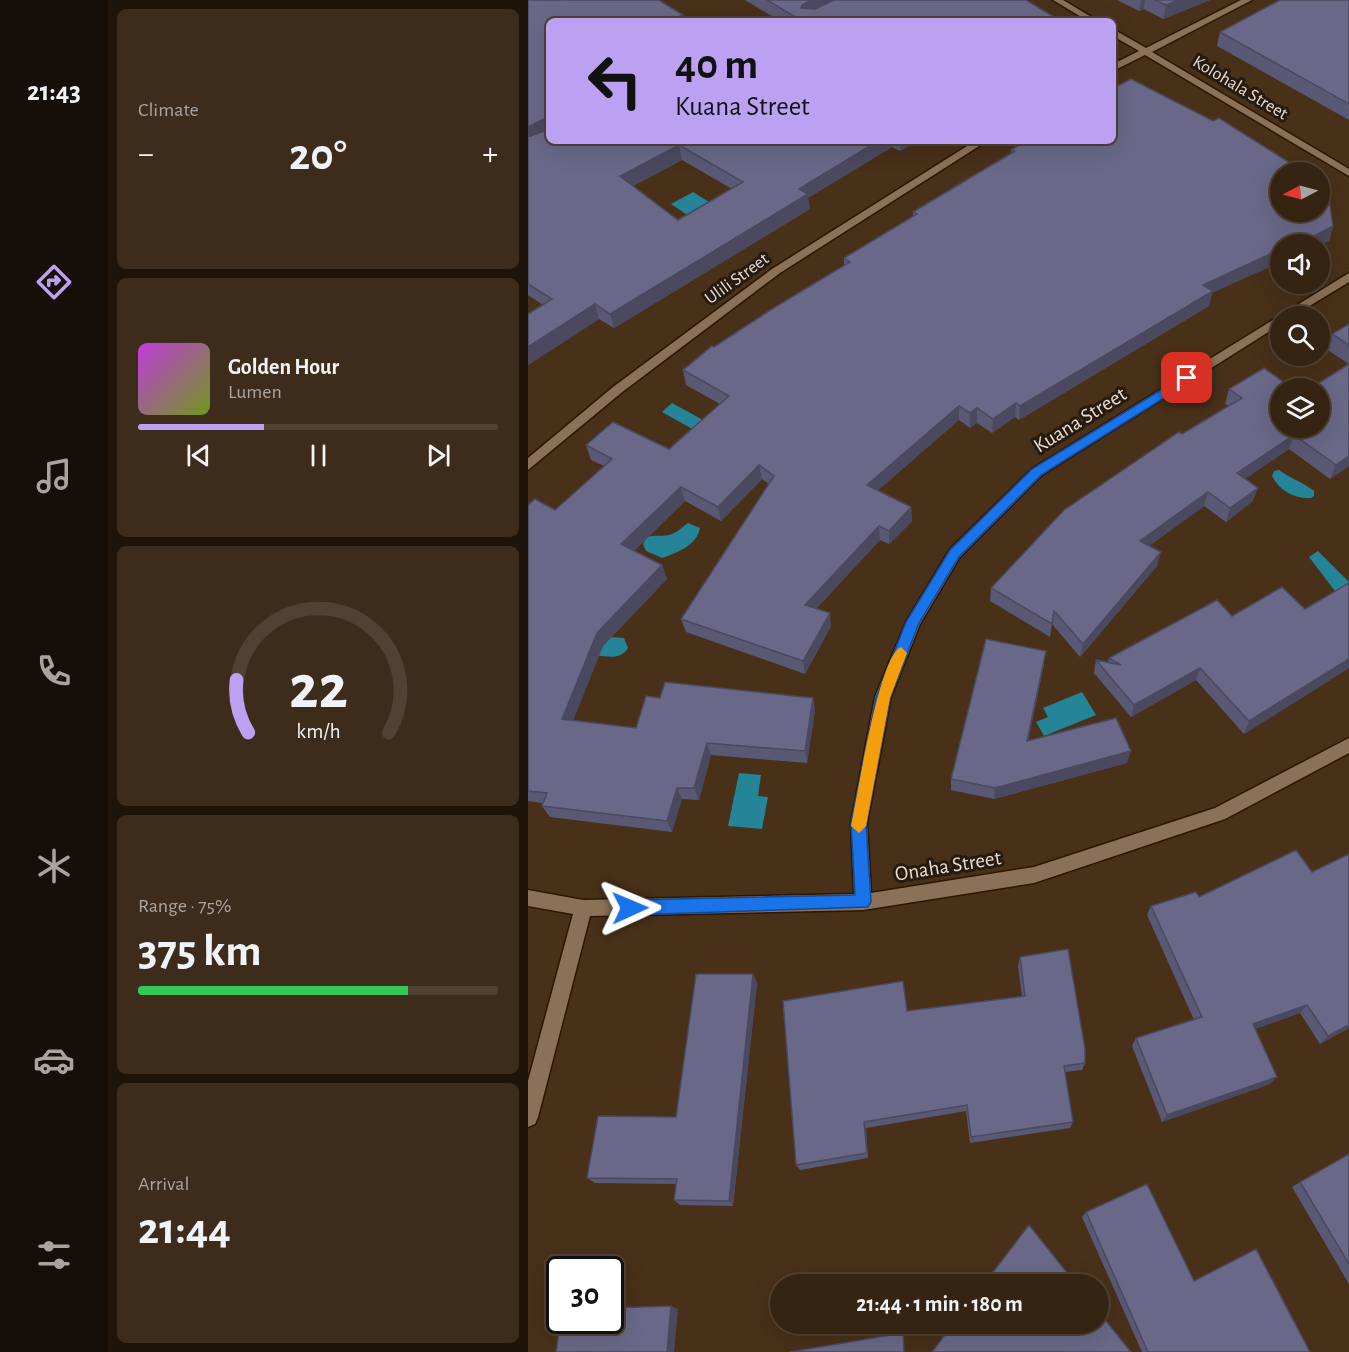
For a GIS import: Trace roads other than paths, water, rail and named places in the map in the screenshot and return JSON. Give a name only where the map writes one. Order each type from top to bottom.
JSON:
[{"type":"street","points":[[1057,0],[1089,18]]},
{"type":"street","points":[[1116,66],[1248,0]]},
{"type":"street","name":"Kolohala Street","points":[[1116,34],[1349,173]]},
{"type":"street","name":"Ulili Street","points":[[528,465],[617,390],[776,271],[977,144]]},
{"type":"street","points":[[1301,306],[1349,277]]},
{"type":"street","name":"Kuana Street","points":[[863,902],[859,823],[883,698],[913,622],[955,553],[1037,472],[1270,326]]},
{"type":"street","name":"Onaha Street","points":[[528,898],[583,908],[863,902],[1044,872],[1219,814],[1349,745]]},
{"type":"street","points":[[528,1117],[583,908]]},
{"type":"water","points":[[693,192],[717,207],[695,220],[671,204]]},
{"type":"water","points":[[672,403],[705,421],[694,430],[662,412]]},
{"type":"water","points":[[1279,470],[1310,488],[1314,491],[1314,496],[1299,497],[1283,490],[1272,476],[1274,471]]},
{"type":"water","points":[[688,523],[700,528],[695,539],[686,548],[662,558],[646,551],[643,544],[647,537],[673,534]]},
{"type":"water","points":[[1318,551],[1349,582],[1338,595],[1309,557]]},
{"type":"water","points":[[607,633],[611,637],[624,638],[628,648],[625,652],[621,655],[607,657],[593,655]]},
{"type":"water","points":[[1082,692],[1096,715],[1044,736],[1036,722],[1048,717],[1043,708]]},
{"type":"water","points":[[739,773],[761,775],[758,796],[768,797],[762,829],[728,826]]}]
